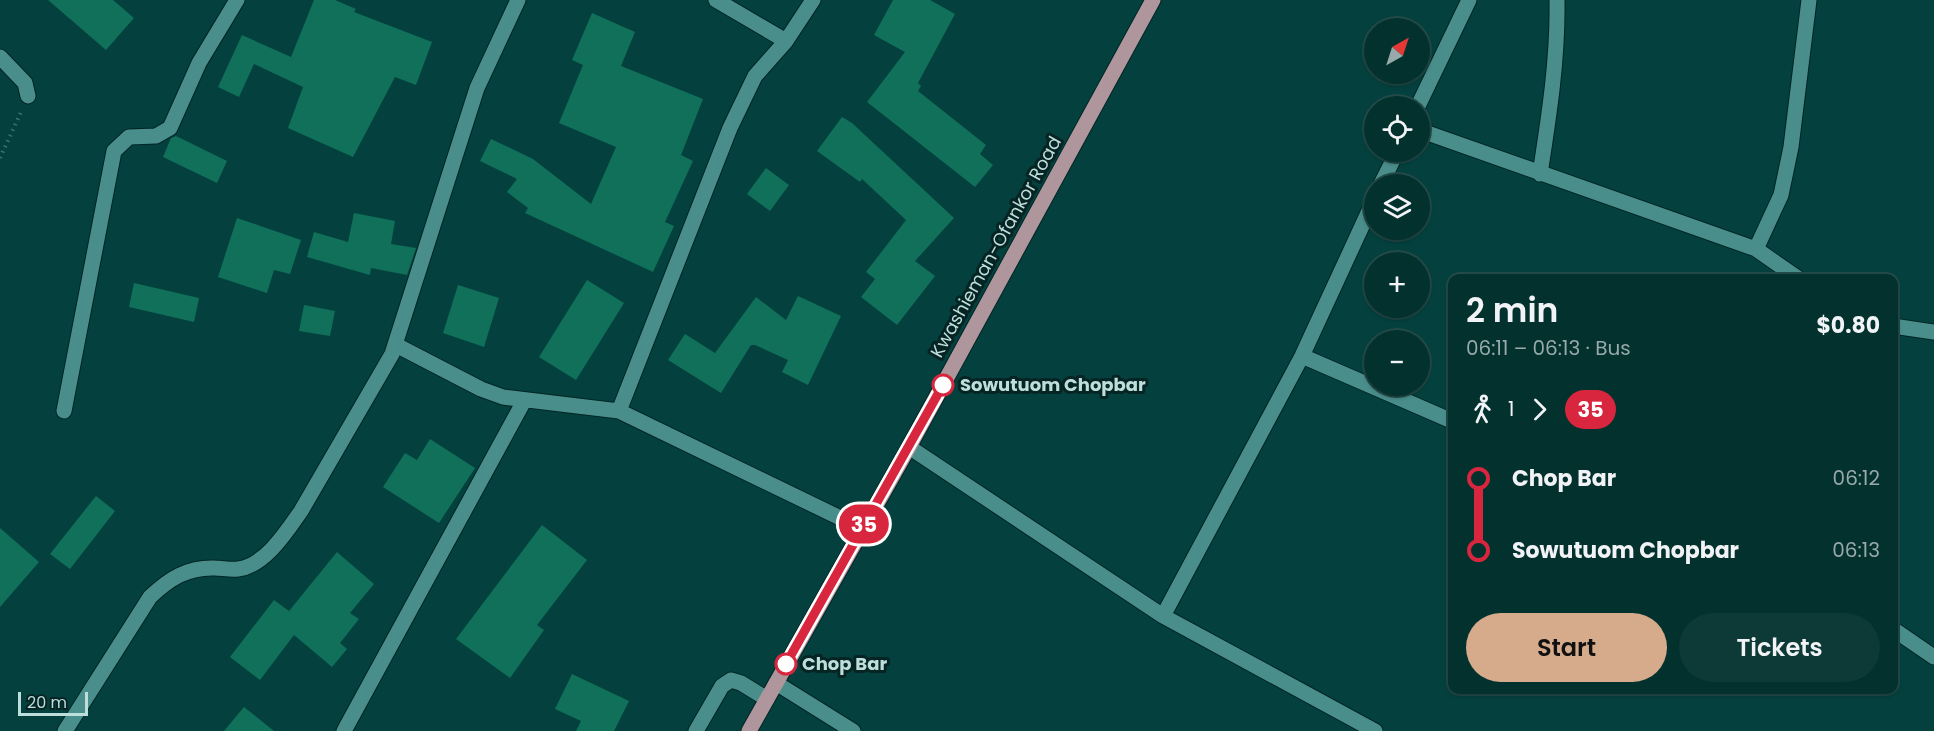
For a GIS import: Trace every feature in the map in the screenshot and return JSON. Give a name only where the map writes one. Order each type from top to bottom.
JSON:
[{"type":"main road","name":"Kwashieman-Ofankor Road","points":[[748,731],[861,528],[909,447],[1153,0]]},
{"type":"street","points":[[64,411],[114,151],[129,136],[156,136],[170,128],[199,63],[237,0]]},
{"type":"street","points":[[65,731],[150,597],[166,582],[197,568],[239,569],[256,562],[287,531],[371,394],[396,345],[477,88],[518,0]]},
{"type":"street","points":[[716,0],[786,41]]},
{"type":"street","points":[[619,411],[730,128],[755,76],[786,41],[813,0]]},
{"type":"street","points":[[1423,96],[1469,0]]},
{"type":"street","points":[[1540,174],[1558,41],[1557,0]]},
{"type":"street","points":[[1756,249],[1784,185],[1791,147],[1809,0]]},
{"type":"street","points":[[0,57],[25,83],[28,96]]},
{"type":"street","points":[[1430,134],[1756,249],[1791,274]]},
{"type":"street","points":[[1163,616],[1302,356],[1364,222]]},
{"type":"street","points":[[1898,327],[1934,332]]},
{"type":"street","points":[[396,345],[481,389],[524,401],[619,411],[861,528]]},
{"type":"street","points":[[1302,356],[1448,419]]},
{"type":"street","points":[[344,731],[524,401]]},
{"type":"street","points":[[909,447],[1163,616],[1375,731]]},
{"type":"street","points":[[1898,632],[1934,657]]},
{"type":"street","points":[[696,731],[722,686],[730,680],[741,683],[767,699]]},
{"type":"street","points":[[776,683],[853,731]]},
{"type":"path","points":[[0,158],[28,96]]},
{"type":"building","points":[[48,0],[113,0],[134,18],[106,50]]},
{"type":"building","points":[[314,0],[335,0],[356,9],[354,12],[432,42],[416,85],[395,77],[353,157],[288,128],[303,87],[254,64],[239,97],[218,87],[242,35],[291,57]]},
{"type":"building","points":[[893,0],[930,0],[955,14],[918,83],[921,86],[918,91],[986,145],[980,154],[993,165],[975,187],[867,102],[905,52],[874,35]]},
{"type":"building","points":[[592,13],[635,32],[621,66],[703,99],[681,155],[693,161],[665,222],[674,226],[653,272],[525,213],[528,208],[507,192],[517,179],[480,161],[491,139],[533,159],[591,204],[616,147],[559,123],[583,65],[572,60]]},
{"type":"building","points":[[842,117],[852,123],[954,218],[915,261],[935,276],[897,325],[861,297],[875,279],[866,272],[906,220],[862,179],[860,182],[817,151]]},
{"type":"building","points":[[176,136],[227,161],[217,183],[163,157],[171,138]]},
{"type":"building","points":[[766,168],[789,185],[770,211],[747,194]]},
{"type":"building","points":[[354,213],[395,221],[391,244],[416,248],[407,275],[371,268],[370,275],[307,257],[314,232],[348,242]]},
{"type":"building","points":[[237,218],[301,240],[290,274],[274,270],[267,293],[218,277]]},
{"type":"building","points":[[587,280],[624,303],[576,380],[539,357]]},
{"type":"building","points":[[134,283],[199,298],[194,322],[129,307]]},
{"type":"building","points":[[458,285],[499,298],[484,347],[443,333]]},
{"type":"building","points":[[798,296],[841,316],[808,385],[782,372],[788,360],[755,345],[751,345],[721,393],[668,360],[685,334],[715,353],[756,297],[786,320]]},
{"type":"building","points":[[304,305],[335,311],[330,336],[299,331]]},
{"type":"building","points":[[430,439],[475,468],[439,523],[383,487],[405,453],[417,460]]},
{"type":"building","points":[[96,496],[115,511],[70,569],[50,554]]},
{"type":"building","points":[[542,525],[587,560],[537,625],[544,630],[510,678],[456,639]]},
{"type":"building","points":[[0,528],[39,562],[0,607]]},
{"type":"building","points":[[337,552],[374,584],[350,613],[359,619],[340,643],[347,649],[332,667],[294,635],[260,680],[230,657],[274,600],[289,611]]},
{"type":"building","points":[[572,674],[629,701],[614,731],[576,731],[581,721],[555,709]]},
{"type":"building","points":[[244,707],[274,731],[224,731]]},
{"type":"bus line","name":"35","points":[[786,664],[943,385]]},
{"type":"place","name":"Sowutuom Chopbar","points":[[943,385]]},
{"type":"place","name":"Chop Bar","points":[[786,664]]}]
